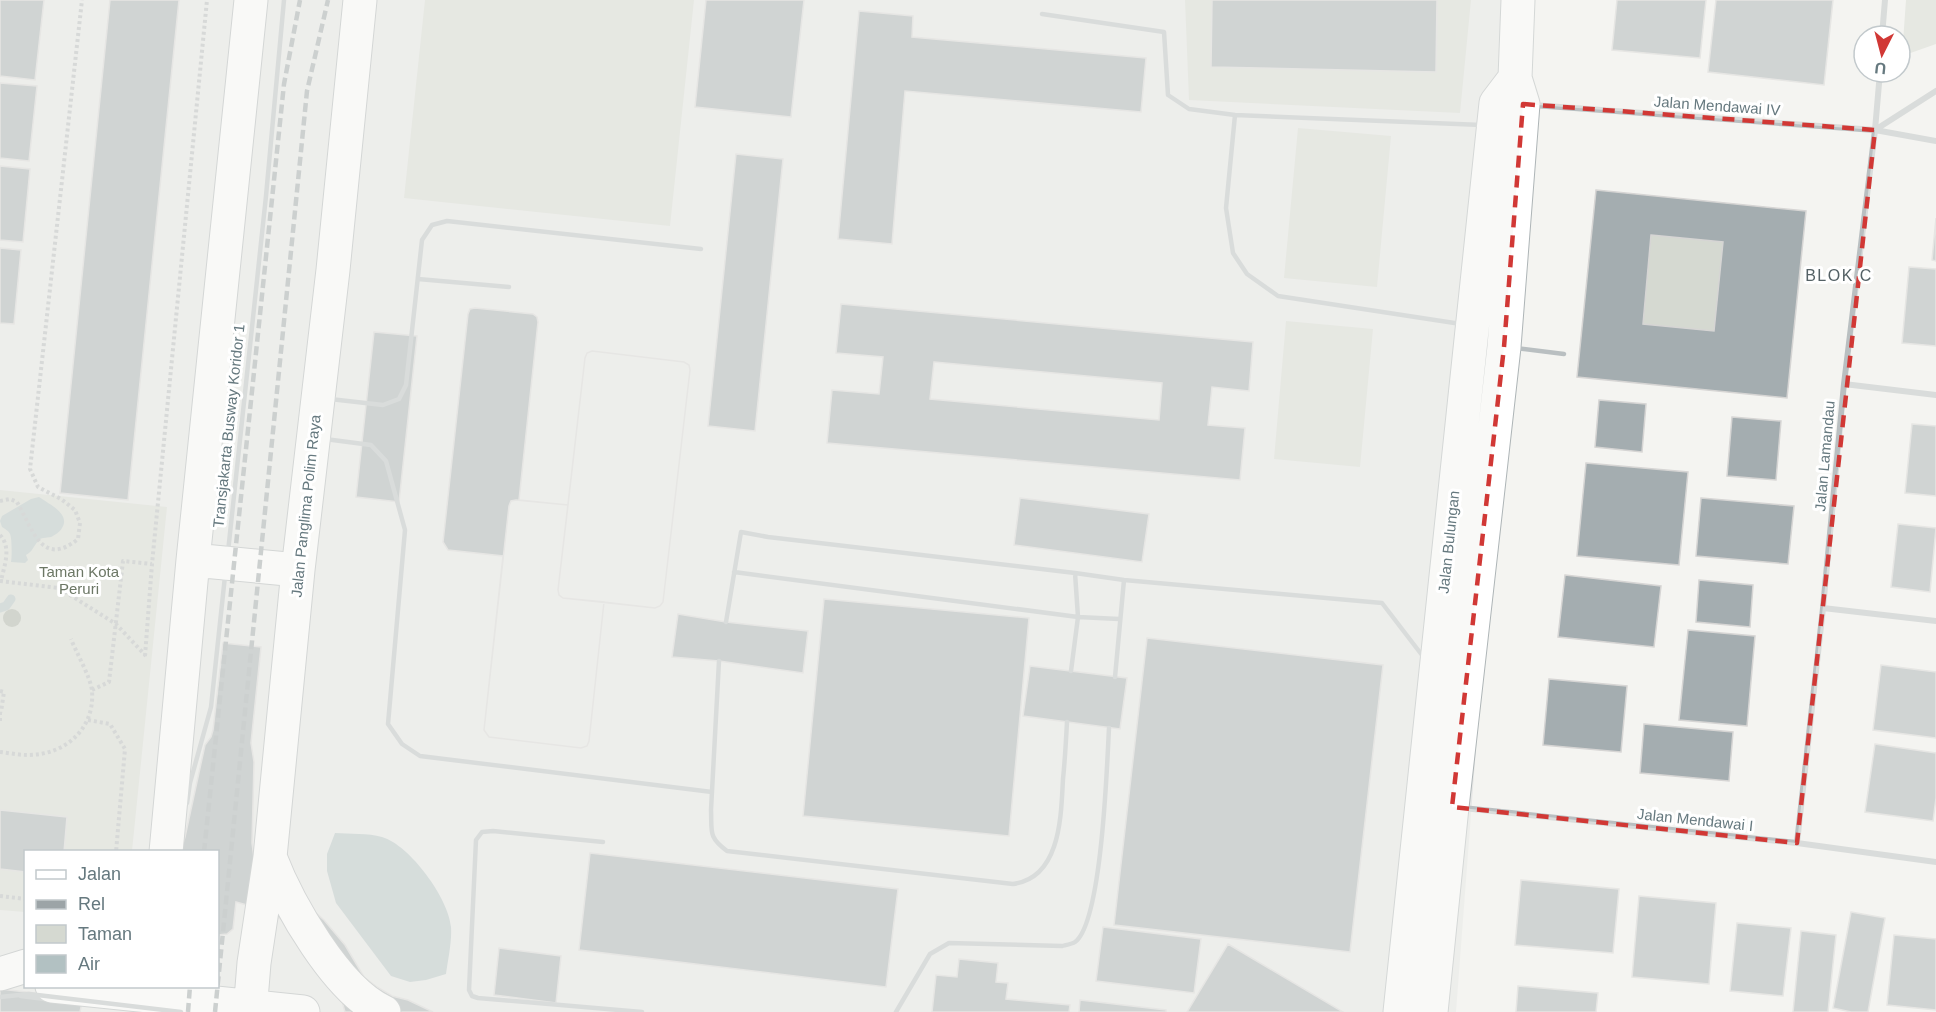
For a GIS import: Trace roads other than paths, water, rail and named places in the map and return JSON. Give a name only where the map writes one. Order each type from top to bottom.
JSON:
[{"type":"main road","points":[[166,850],[193,560],[251,0]]},
{"type":"main road","name":"Jalan Panglima Polim Raya","points":[[238,1008],[254,963],[270,857],[298,570],[360,0]]},
{"type":"main road","name":"Jalan Bulungan","points":[[1400,1012],[1472,325],[1508,103],[1518,0]]},
{"type":"main road","name":"Jalan Bulungan","points":[[1431,1012],[1504,347],[1508,103]]},
{"type":"main road","points":[[193,560],[298,570]]},
{"type":"main road","points":[[270,857],[279,881],[297,915],[350,989],[372,1007],[384,1012]]},
{"type":"main road","points":[[0,974],[24,967]]},
{"type":"main road","points":[[0,981],[24,984]]},
{"type":"main road","points":[[58,988],[164,1005],[303,1012]]},
{"type":"street","points":[[1883,24],[1885,0]]},
{"type":"street","name":"Jalan Lamandau","points":[[1797,843],[1823,608],[1844,384],[1879,84]]},
{"type":"street","points":[[1875,130],[1936,91]]},
{"type":"street","name":"Jalan Mendawai IV","points":[[1508,103],[1875,130],[1936,141]]},
{"type":"street","points":[[1844,384],[1936,394]]},
{"type":"street","points":[[1823,608],[1936,621]]},
{"type":"street","name":"Jalan Mendawai I","points":[[1452,807],[1797,843],[1936,862]]},
{"type":"lane","name":"Transjakarta Busway Koridor 1","points":[[185,811],[190,783],[212,707],[284,0]]},
{"type":"lane","points":[[1042,14],[1164,32],[1168,95],[1189,109],[1235,115],[1508,103]]},
{"type":"lane","points":[[1235,115],[1226,208],[1233,253],[1247,274],[1278,296],[1472,325]]},
{"type":"lane","points":[[318,398],[384,405],[399,399],[406,385],[422,240],[432,225],[447,221],[701,249]]},
{"type":"lane","points":[[418,279],[509,287]]},
{"type":"lane","points":[[1504,347],[1564,354]]},
{"type":"lane","points":[[313,438],[371,445],[386,461],[405,530],[388,724],[402,744],[420,756],[712,792]]},
{"type":"lane","points":[[726,622],[741,532],[1124,580],[1382,603],[1435,674]]},
{"type":"lane","points":[[735,572],[1078,617],[1119,619]]},
{"type":"lane","points":[[1071,671],[1078,617],[1075,573]]},
{"type":"lane","points":[[1115,677],[1124,580]]},
{"type":"lane","points":[[719,661],[712,834],[716,843],[727,851],[1002,883],[1025,883],[1042,868],[1055,847],[1062,802],[1067,722]]},
{"type":"lane","points":[[896,1012],[930,954],[940,947],[949,944],[1062,946],[1075,942],[1091,912],[1104,819],[1109,728]]},
{"type":"lane","points":[[603,842],[493,831],[482,832],[476,840],[469,990],[472,996],[478,998],[642,1012]]},
{"type":"lane","points":[[0,995],[29,994],[164,1005]]},
{"type":"lane","points":[[0,995],[164,1005]]},
{"type":"water","points":[[39,497],[53,506],[64,518],[62,528],[51,537],[39,540],[26,555],[28,560],[25,563],[11,562],[11,536],[2,527],[0,521],[2,516],[31,499]]},
{"type":"water","points":[[335,833],[382,837],[404,850],[426,874],[436,888],[449,915],[451,927],[446,974],[410,982],[391,976],[336,903],[327,871],[327,854]]},
{"type":"waterway","points":[[0,608],[6,606],[11,599]]},
{"type":"railway","points":[[204,850],[284,84],[300,0]]},
{"type":"railway","points":[[219,972],[307,91],[328,0]]},
{"type":"railway","points":[[188,1012],[190,988]]},
{"type":"railway","points":[[215,1012],[217,988]]},
{"type":"district","name":"BLOK C","points":[[1839,275]]},
{"type":"park label","name":"Taman Kota Peruri","points":[[79,580]]}]
